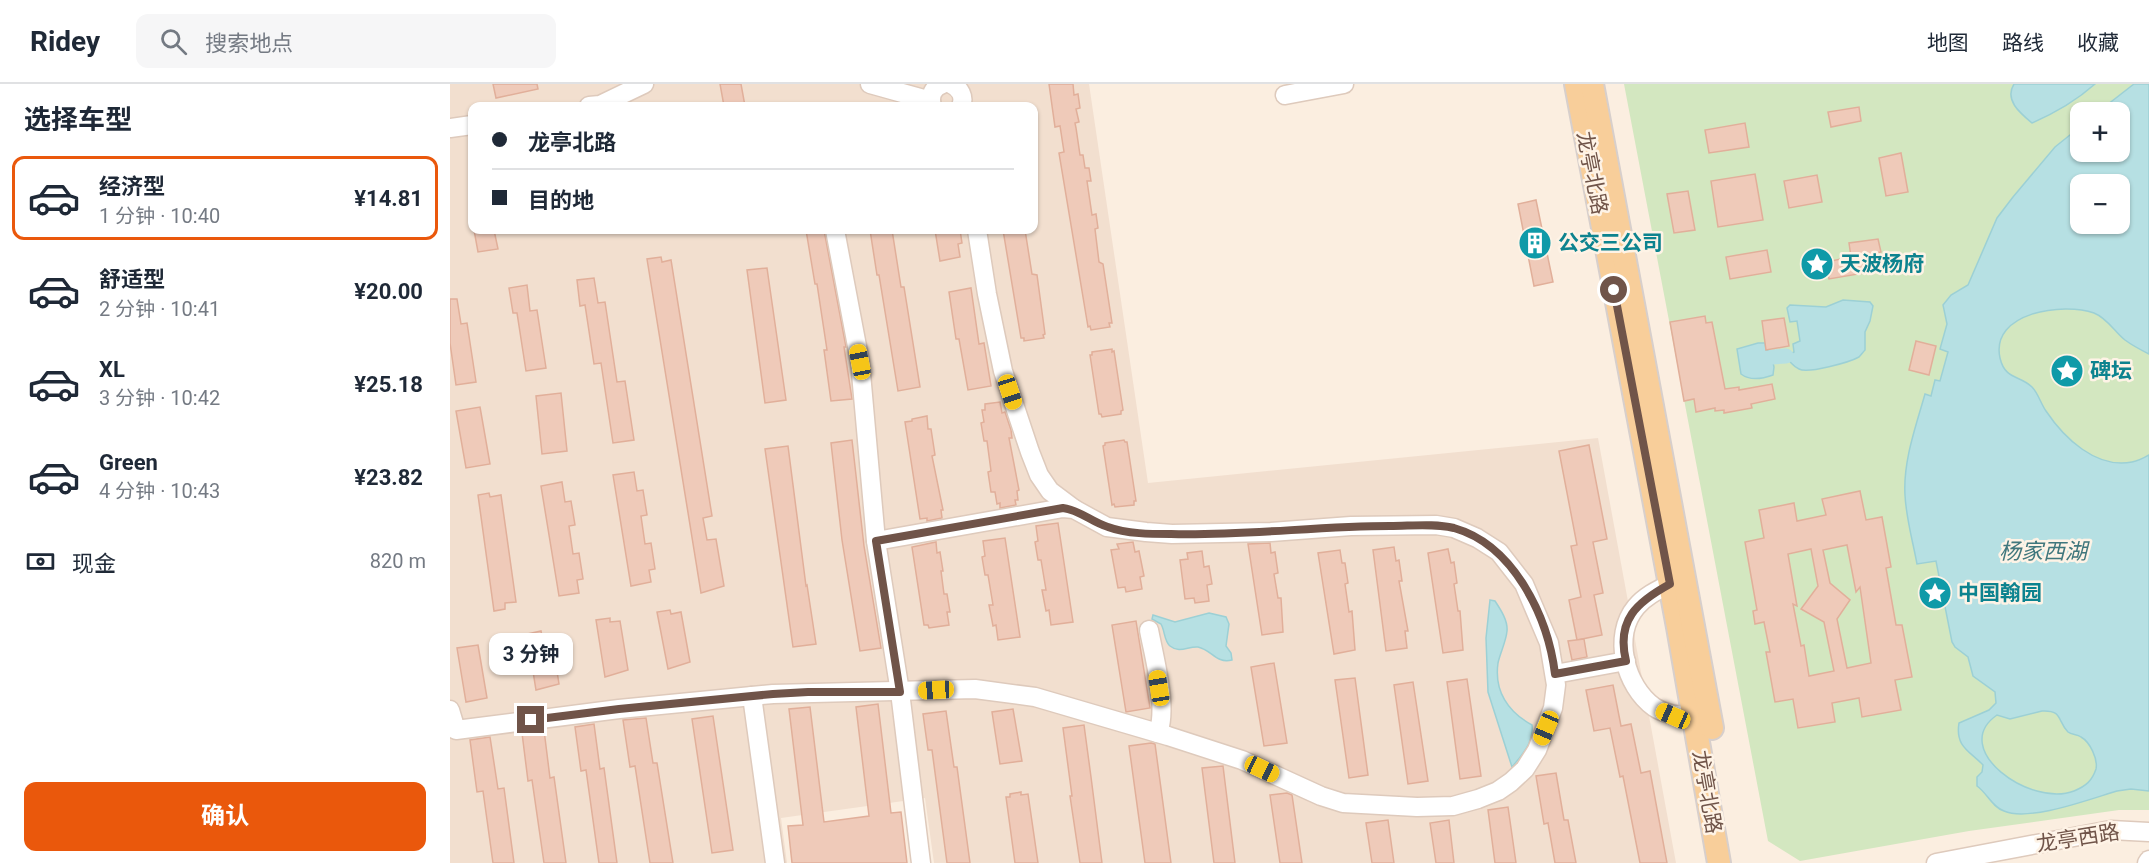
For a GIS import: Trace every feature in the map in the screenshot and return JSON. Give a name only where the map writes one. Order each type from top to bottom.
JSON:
[{"type":"main road","name":"龙亭北路","points":[[1576,84],[1670,584],[1719,863]]},
{"type":"main road","name":"龙亭北路","points":[[1592,84],[1694,624],[1735,863]]},
{"type":"street","points":[[606,102],[644,84]]},
{"type":"street","points":[[870,84],[926,102]]},
{"type":"street","points":[[932,102],[934,89],[943,84]]},
{"type":"street","points":[[951,84],[960,90],[961,102]]},
{"type":"street","points":[[1285,96],[1344,84]]},
{"type":"street","points":[[450,128],[468,126]]},
{"type":"street","points":[[836,234],[860,362],[876,541],[900,692],[921,863]]},
{"type":"street","points":[[450,710],[456,730],[619,709],[752,696],[808,692],[900,692],[975,688],[1035,697],[1158,733],[1242,760],[1321,796],[1343,803],[1418,807],[1453,806],[1478,800],[1498,791],[1525,769],[1537,750],[1553,708],[1555,674],[1549,643],[1524,584],[1498,552],[1478,538],[1454,528],[1436,525],[1351,526],[1271,532],[1172,534],[1122,531],[1107,527],[1074,509],[1050,491],[1039,475],[1030,452],[1004,371],[987,294],[978,234]]},
{"type":"street","points":[[876,541],[1063,508],[1074,509]]},
{"type":"street","points":[[1670,584],[1648,596],[1635,608],[1625,625],[1623,635],[1626,661],[1634,685],[1652,705],[1673,716],[1694,716]]},
{"type":"street","points":[[1149,630],[1162,707],[1158,733]]},
{"type":"street","points":[[1555,674],[1626,661]]},
{"type":"street","points":[[752,696],[775,863]]},
{"type":"street","name":"龙亭西路","points":[[1936,863],[2111,830],[2149,832]]},
{"type":"shaded area","points":[[450,84],[1089,84],[1148,483],[1598,438],[1676,863],[934,863],[925,798],[781,818],[787,863],[450,863]]},
{"type":"green space","name":"中国翰园","points":[[1624,84],[2149,84],[2149,810],[2119,810],[1969,831],[1800,861],[1768,841]]},
{"type":"water","points":[[2014,84],[2095,84],[2065,106],[2032,123],[2015,106],[2011,90]]},
{"type":"water","name":"杨家西湖","points":[[2134,84],[2149,84],[2149,354],[2125,340],[2099,315],[2065,309],[2032,314],[2017,321],[2006,330],[2000,342],[2000,358],[2009,374],[2032,387],[2053,421],[2082,449],[2106,461],[2119,463],[2134,462],[2149,455],[2149,791],[2131,789],[2117,791],[2044,812],[2015,814],[1996,806],[1977,786],[1977,777],[1982,772],[1983,765],[1965,748],[1959,738],[1959,723],[1989,710],[1996,703],[1995,692],[1973,676],[1968,657],[1952,642],[1936,561],[1917,564],[1908,521],[1905,482],[1911,444],[1925,394],[1931,396],[1935,380],[1940,381],[1948,352],[1940,349],[1947,324],[1943,305],[1951,295],[1968,285],[1997,218],[2055,147],[2070,135],[2070,162],[2130,162],[2130,102],[2111,102]],"holes":[[[2049,711],[2057,714],[2068,732],[2084,739],[2095,756],[2096,769],[2093,777],[2074,791],[2056,794],[2037,791],[2018,783],[2001,772],[1988,758],[1982,744],[1984,729],[1997,715],[2010,719]]]},
{"type":"water","points":[[1843,300],[1870,302],[1873,306],[1865,332],[1865,350],[1859,357],[1829,367],[1804,370],[1795,367],[1786,356],[1794,352],[1793,344],[1800,341],[1797,321],[1790,322],[1787,308],[1790,305],[1826,307]]},
{"type":"water","points":[[1765,343],[1766,350],[1770,350],[1774,367],[1773,375],[1748,378],[1741,374],[1737,349]]},
{"type":"water","points":[[1490,600],[1495,601],[1500,608],[1507,627],[1498,663],[1498,683],[1504,700],[1516,714],[1532,725],[1529,743],[1512,767],[1488,692],[1486,638]]},
{"type":"water","points":[[1209,613],[1226,617],[1229,624],[1226,646],[1231,653],[1232,660],[1222,660],[1198,647],[1181,650],[1170,646],[1161,624],[1152,619],[1153,615],[1175,622]]},
{"type":"building","points":[[493,84],[537,84],[538,89],[496,98]]},
{"type":"building","points":[[720,84],[741,84],[744,102],[723,102]]},
{"type":"building","points":[[1049,84],[1073,84],[1074,95],[1078,94],[1080,108],[1076,109],[1079,122],[1075,123],[1080,155],[1083,155],[1085,168],[1089,168],[1091,181],[1087,181],[1092,215],[1096,214],[1098,228],[1095,229],[1099,262],[1103,264],[1112,323],[1109,323],[1110,327],[1091,330],[1090,326],[1088,327],[1059,153],[1064,152],[1060,126],[1055,127]]},
{"type":"building","points":[[1859,107],[1861,121],[1831,127],[1828,112]]},
{"type":"building","points":[[1745,123],[1749,147],[1709,153],[1705,130]]},
{"type":"building","points":[[1901,153],[1908,192],[1886,196],[1879,158]]},
{"type":"building","points":[[1755,174],[1763,220],[1718,227],[1711,181]]},
{"type":"building","points":[[1817,175],[1822,202],[1789,208],[1784,181]]},
{"type":"building","points":[[1688,191],[1695,230],[1674,233],[1667,194]]},
{"type":"building","name":"公交三公司","points":[[1536,200],[1553,282],[1534,286],[1518,204]]},
{"type":"building","points":[[475,234],[495,234],[498,249],[478,252]]},
{"type":"building","points":[[807,234],[825,234],[846,347],[844,347],[852,399],[831,401],[824,350],[827,350],[817,284],[815,284]]},
{"type":"building","points":[[871,234],[893,234],[901,287],[904,287],[920,387],[898,391],[879,275],[877,275]]},
{"type":"building","points":[[936,234],[961,234],[962,243],[958,244],[960,257],[940,261]]},
{"type":"building","points":[[1004,234],[1026,234],[1032,274],[1037,275],[1044,338],[1024,341],[1024,338],[1021,338]]},
{"type":"building","points":[[1878,239],[1881,252],[1867,255],[1870,272],[1829,279],[1826,262],[1851,257],[1849,243]]},
{"type":"building","points":[[1767,250],[1771,272],[1730,279],[1726,257]]},
{"type":"building","points":[[661,257],[662,262],[671,260],[712,516],[703,518],[707,540],[716,539],[724,586],[701,593],[647,259]]},
{"type":"building","points":[[767,268],[786,400],[765,403],[747,270]]},
{"type":"building","points":[[594,278],[598,303],[605,302],[617,382],[625,381],[634,440],[613,443],[601,363],[594,364],[585,305],[580,306],[577,280]]},
{"type":"building","points":[[527,285],[530,311],[537,310],[546,368],[526,371],[517,313],[513,313],[509,288]]},
{"type":"building","points":[[971,288],[979,344],[984,343],[991,386],[968,390],[959,339],[956,339],[949,292]]},
{"type":"building","points":[[450,299],[457,299],[461,324],[467,323],[476,382],[456,385],[450,343]]},
{"type":"building","points":[[1705,316],[1706,323],[1712,322],[1725,389],[1739,387],[1739,390],[1772,384],[1775,399],[1751,404],[1752,408],[1724,413],[1724,410],[1715,411],[1715,408],[1696,412],[1694,399],[1684,401],[1670,322]]},
{"type":"building","points":[[1784,318],[1789,346],[1766,350],[1762,321]]},
{"type":"building","points":[[1916,341],[1936,346],[1929,375],[1909,370]]},
{"type":"building","points":[[1112,349],[1123,410],[1121,414],[1102,417],[1099,414],[1090,355],[1092,352]]},
{"type":"building","points":[[561,393],[567,451],[542,454],[536,396]]},
{"type":"building","points":[[1000,402],[1002,413],[1005,412],[1011,430],[1012,438],[1009,438],[1019,490],[1017,491],[1018,500],[1015,500],[1016,505],[1000,508],[995,492],[991,492],[987,441],[984,441],[981,423],[984,422],[982,410],[985,410],[985,404]]},
{"type":"building","points":[[480,407],[490,464],[466,468],[456,411]]},
{"type":"building","points":[[927,416],[943,510],[941,510],[942,518],[927,521],[927,518],[920,519],[905,422]]},
{"type":"building","points":[[852,440],[864,546],[881,648],[860,651],[842,540],[831,443]]},
{"type":"building","points":[[1124,440],[1127,442],[1136,501],[1134,505],[1115,507],[1114,504],[1112,505],[1103,446],[1105,443]]},
{"type":"building","points":[[1589,445],[1607,539],[1593,542],[1603,593],[1594,595],[1602,635],[1577,640],[1569,600],[1581,597],[1571,546],[1577,545],[1559,451]]},
{"type":"building","points":[[788,446],[816,644],[793,647],[765,449]]},
{"type":"building","points":[[634,472],[637,491],[643,490],[647,515],[641,516],[645,544],[651,543],[655,569],[649,570],[651,582],[631,586],[613,475]]},
{"type":"building","points":[[562,482],[565,502],[571,501],[575,525],[569,526],[573,554],[579,553],[583,579],[577,580],[579,593],[559,596],[541,486]]},
{"type":"building","points":[[1860,491],[1866,520],[1882,517],[1891,567],[1886,568],[1896,625],[1902,625],[1912,677],[1895,680],[1901,710],[1862,717],[1859,698],[1832,703],[1835,722],[1798,728],[1793,699],[1775,702],[1766,652],[1770,652],[1764,622],[1755,624],[1753,611],[1757,610],[1745,542],[1764,538],[1759,510],[1794,503],[1797,521],[1826,515],[1822,499]],"holes":[[[1847,545],[1856,592],[1860,587],[1871,663],[1847,668],[1837,619],[1850,600],[1830,583],[1823,550]],[[1811,549],[1818,586],[1801,609],[1824,622],[1834,671],[1809,676],[1804,645],[1801,646],[1793,604],[1797,606],[1788,554]]]},
{"type":"building","points":[[489,493],[490,497],[501,495],[516,602],[505,603],[505,609],[494,611],[478,495]]},
{"type":"building","points":[[1058,523],[1073,622],[1051,625],[1042,590],[1046,590],[1041,560],[1038,560],[1035,542],[1038,541],[1036,526]]},
{"type":"building","points":[[1005,538],[1020,637],[998,640],[989,605],[993,605],[988,575],[985,575],[982,557],[985,556],[983,541]]},
{"type":"building","points":[[936,542],[943,571],[941,571],[944,594],[947,594],[950,612],[947,612],[949,625],[929,628],[928,625],[924,625],[912,547]]},
{"type":"building","points":[[1133,542],[1135,552],[1139,551],[1144,576],[1140,577],[1142,589],[1126,592],[1125,587],[1118,588],[1111,550],[1119,549],[1117,544]]},
{"type":"building","points":[[1270,543],[1271,553],[1275,552],[1278,573],[1274,574],[1278,598],[1281,598],[1283,632],[1262,635],[1248,544]]},
{"type":"building","points":[[1394,547],[1396,561],[1399,560],[1402,581],[1399,581],[1408,631],[1405,631],[1407,648],[1386,651],[1373,550]]},
{"type":"building","points":[[1448,549],[1451,563],[1454,562],[1457,583],[1454,584],[1458,611],[1460,611],[1463,650],[1443,653],[1428,553]]},
{"type":"building","points":[[1340,550],[1348,583],[1345,584],[1349,612],[1352,611],[1355,650],[1334,654],[1318,553]]},
{"type":"building","points":[[1202,551],[1204,567],[1209,566],[1212,584],[1207,585],[1209,601],[1195,603],[1194,598],[1185,599],[1180,560],[1188,559],[1187,553]]},
{"type":"building","points":[[670,610],[671,614],[681,612],[690,662],[668,669],[657,612]]},
{"type":"building","points":[[610,618],[610,622],[620,621],[628,670],[605,677],[596,620]]},
{"type":"building","points":[[1136,621],[1150,708],[1126,712],[1112,625]]},
{"type":"building","points":[[541,631],[542,636],[551,634],[559,684],[536,690],[527,634]]},
{"type":"building","points":[[1584,639],[1587,657],[1572,660],[1568,641]]},
{"type":"building","points":[[478,645],[487,698],[466,702],[457,648]]},
{"type":"building","points":[[1274,663],[1287,743],[1264,746],[1251,667]]},
{"type":"building","points":[[1355,678],[1368,775],[1349,778],[1335,680]]},
{"type":"building","points":[[1467,679],[1481,776],[1460,779],[1447,682]]},
{"type":"building","points":[[1413,682],[1428,781],[1408,784],[1394,685]]},
{"type":"building","points":[[1613,685],[1621,726],[1631,724],[1641,773],[1650,771],[1667,863],[1640,863],[1623,776],[1620,777],[1610,728],[1594,731],[1586,690]]},
{"type":"building","points":[[878,704],[891,813],[901,812],[907,863],[792,863],[788,826],[803,825],[789,709],[810,707],[824,822],[869,816],[856,707]]},
{"type":"building","points":[[1013,709],[1022,761],[1000,764],[992,712]]},
{"type":"building","points":[[946,711],[954,767],[957,767],[970,863],[947,863],[932,750],[928,750],[923,714]]},
{"type":"building","points":[[713,716],[733,850],[712,853],[692,719]]},
{"type":"building","points":[[646,718],[653,763],[657,763],[673,863],[650,863],[635,766],[630,767],[623,720]]},
{"type":"building","points":[[594,724],[600,769],[604,768],[617,863],[599,863],[586,770],[581,771],[575,727]]},
{"type":"building","points":[[1084,725],[1102,863],[1080,863],[1070,796],[1072,796],[1063,728]]},
{"type":"building","points":[[544,730],[550,778],[554,777],[566,863],[544,863],[532,780],[528,781],[522,733]]},
{"type":"building","points":[[490,737],[498,789],[504,788],[514,863],[493,863],[483,791],[477,792],[470,740]]},
{"type":"building","points":[[1155,744],[1171,863],[1145,863],[1129,746]]},
{"type":"building","points":[[1223,766],[1235,863],[1214,863],[1202,768]]},
{"type":"building","points":[[1556,773],[1564,820],[1568,820],[1576,863],[1555,863],[1548,823],[1544,824],[1536,776]]},
{"type":"building","points":[[1021,792],[1021,795],[1028,794],[1038,863],[1015,863],[1006,797]]},
{"type":"building","points":[[1287,793],[1292,795],[1302,863],[1280,863],[1270,795]]},
{"type":"building","points":[[1508,807],[1516,863],[1495,863],[1488,810]]},
{"type":"building","points":[[1388,820],[1394,863],[1372,863],[1366,823]]},
{"type":"building","points":[[1449,820],[1454,863],[1436,863],[1430,823]]},
{"type":"waterway","points":[[1772,357],[1786,356]]},
{"type":"place","name":"公交三公司","points":[[1535,243]]},
{"type":"place","name":"天波杨府","points":[[1817,264]]},
{"type":"place","name":"碑坛","points":[[2067,371]]},
{"type":"place","name":"中国翰园","points":[[1935,593]]},
{"type":"route","points":[[531,720],[773,694],[900,692],[876,541],[1063,508],[1074,509],[1091,520],[1122,531],[1172,534],[1271,532],[1351,526],[1436,525],[1454,528],[1478,538],[1498,552],[1524,584],[1549,643],[1555,674],[1626,661],[1623,635],[1625,625],[1635,608],[1648,596],[1670,584],[1614,290]]}]
